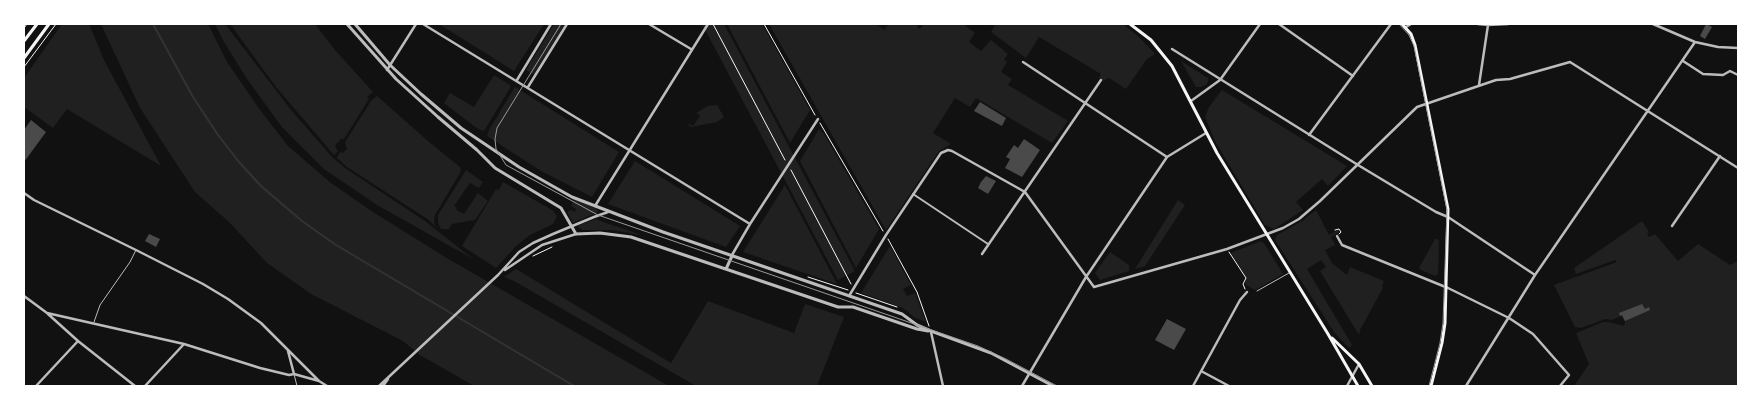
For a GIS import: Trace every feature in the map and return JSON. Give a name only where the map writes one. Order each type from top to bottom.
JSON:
[{"type":"main road","points":[[24,41],[37,24]]},
{"type":"main road","points":[[24,58],[49,24]]},
{"type":"main road","points":[[1130,24],[1141,31],[1162,51],[1172,66],[1206,133],[1358,386]]},
{"type":"main road","points":[[1402,24],[1415,46],[1445,189],[1448,217],[1447,287],[1442,343],[1431,386]]},
{"type":"main road","points":[[1328,334],[1359,364],[1372,386]]},
{"type":"street","points":[[346,24],[387,70],[495,168],[558,205],[576,234]]},
{"type":"street","points":[[355,24],[390,65],[442,112],[482,143],[545,183],[608,212],[902,314],[917,325],[991,354],[1053,386]]},
{"type":"street","points":[[387,70],[416,24]]},
{"type":"street","points":[[423,24],[750,224]]},
{"type":"street","points":[[516,80],[551,24]]},
{"type":"street","points":[[528,87],[567,24]]},
{"type":"street","points":[[650,24],[691,49]]},
{"type":"street","points":[[595,206],[708,24]]},
{"type":"street","points":[[1191,101],[1220,80],[1260,24]]},
{"type":"street","points":[[1279,24],[1353,76]]},
{"type":"street","points":[[1309,135],[1391,24]]},
{"type":"street","points":[[1406,28],[1411,24]]},
{"type":"street","points":[[1478,24],[1508,24]]},
{"type":"street","points":[[1653,24],[1695,42],[1718,47],[1738,48]]},
{"type":"street","points":[[1479,85],[1488,25]]},
{"type":"street","points":[[1466,386],[1535,275],[1695,42]]},
{"type":"street","points":[[1172,49],[1358,165],[1436,212],[1448,217],[1535,275]]},
{"type":"street","points":[[1683,60],[1702,74],[1723,75],[1730,71],[1738,75]]},
{"type":"street","points":[[1023,62],[1167,157]]},
{"type":"street","points":[[849,296],[913,194],[941,153],[948,150],[1025,192],[1094,287],[1266,235],[1301,217],[1417,107],[1496,80],[1510,79],[1570,62],[1738,166]]},
{"type":"street","points":[[982,254],[1101,80]]},
{"type":"street","points":[[726,269],[750,224],[818,119]]},
{"type":"street","points":[[1022,386],[1086,278],[1167,157],[1206,133]]},
{"type":"street","points":[[1672,226],[1720,156]]},
{"type":"street","points":[[24,193],[34,200],[203,284],[228,299],[260,323],[319,381],[327,386]]},
{"type":"street","points":[[913,194],[988,245]]},
{"type":"street","points":[[379,386],[500,273],[518,252],[571,226],[608,212]]},
{"type":"street","points":[[500,273],[542,245],[576,234],[600,232],[631,237],[838,307],[854,307],[917,329],[931,331]]},
{"type":"street","points":[[1337,236],[1342,245],[1447,287],[1510,318],[1533,334],[1569,375],[1560,386]]},
{"type":"street","points":[[1193,386],[1240,300],[1247,292]]},
{"type":"street","points":[[24,296],[135,386]]},
{"type":"street","points":[[47,313],[94,322],[184,344],[260,368],[319,381]]},
{"type":"street","points":[[931,331],[943,386]]},
{"type":"street","points":[[36,386],[78,341]]},
{"type":"street","points":[[145,386],[184,344]]},
{"type":"street","points":[[288,350],[294,374]]},
{"type":"street","points":[[1347,386],[1359,364]]},
{"type":"street","points":[[1201,371],[1229,386]]},
{"type":"street","points":[[383,386],[389,376]]},
{"type":"lane","points":[[94,322],[100,305],[130,262],[136,250]]},
{"type":"lane","points":[[1257,291],[1290,273]]},
{"type":"lane","points":[[294,374],[297,386]]},
{"type":"path","points":[[24,28],[27,24]]},
{"type":"path","points":[[24,67],[56,24]]},
{"type":"path","points":[[713,24],[779,148]]},
{"type":"path","points":[[764,24],[886,235],[917,292],[928,325]]},
{"type":"path","points":[[796,180],[853,290]]},
{"type":"path","points":[[1335,230],[1339,229],[1341,232],[1337,236]]},
{"type":"path","points":[[531,258],[556,245]]},
{"type":"path","points":[[1227,248],[1246,278],[1243,284],[1247,292]]},
{"type":"path","points":[[808,277],[853,290],[903,309]]},
{"type":"shaded area","points":[[62,24],[89,24],[104,60],[161,166],[67,109],[53,128],[24,107],[24,78]]},
{"type":"shaded area","points":[[101,24],[208,24],[227,62],[260,110],[288,146],[331,183],[445,257],[669,386],[474,386],[420,355],[403,341],[311,294],[267,263],[229,222],[195,192],[140,108]]},
{"type":"shaded area","points":[[215,24],[225,24],[292,111],[332,157],[345,168],[425,221],[473,259],[377,205],[324,169],[282,127],[247,79]]},
{"type":"shaded area","points":[[230,24],[315,24],[335,50],[373,92],[367,97],[369,99],[344,139],[339,139],[340,141],[335,146],[338,151],[334,155],[276,87]]},
{"type":"shaded area","points":[[439,24],[544,24],[514,71]]},
{"type":"shaded area","points":[[554,24],[565,24],[534,75],[526,70]]},
{"type":"shaded area","points":[[702,24],[724,24],[855,271],[838,280]]},
{"type":"shaded area","points":[[727,24],[762,24],[810,110],[790,143]]},
{"type":"shaded area","points":[[769,24],[876,24],[884,30],[889,24],[916,24],[919,29],[923,26],[918,24],[963,24],[975,33],[969,42],[981,51],[991,40],[1008,54],[1004,59],[1007,62],[1001,72],[1012,79],[1008,85],[1068,121],[1052,143],[976,98],[970,107],[955,98],[933,133],[951,144],[939,151],[886,230]]},
{"type":"shaded area","points":[[996,24],[1123,24],[1155,54],[1147,59],[1126,89],[1109,78],[1101,80],[1099,78],[1101,74],[1039,37],[1026,58],[991,32]]},
{"type":"shaded area","points":[[1181,61],[1208,78],[1208,83],[1207,81],[1207,84],[1196,87]]},
{"type":"shaded area","points":[[494,75],[510,85],[510,88],[484,131],[478,129],[444,103],[450,93],[474,107]]},
{"type":"shaded area","points":[[515,87],[619,152],[592,197],[541,171],[487,136]]},
{"type":"shaded area","points":[[1222,90],[1347,166],[1328,186],[1322,179],[1296,202],[1303,210],[1274,229],[1265,225],[1215,141],[1205,117],[1209,107]]},
{"type":"shaded area","points":[[377,96],[461,168],[460,173],[435,215],[434,222],[436,227],[429,220],[347,167],[337,158],[340,152],[343,153],[347,149],[345,142],[371,101]]},
{"type":"shaded area","points":[[717,105],[724,117],[717,122],[691,127],[688,125],[693,126],[700,116],[696,113],[708,106]]},
{"type":"shaded area","points":[[819,129],[824,134],[879,229],[856,268],[800,161]]},
{"type":"shaded area","points":[[635,161],[740,226],[726,247],[608,204]]},
{"type":"shaded area","points":[[466,170],[483,182],[479,188],[470,183],[454,206],[457,208],[456,210],[464,214],[478,193],[488,201],[475,220],[452,224],[449,229],[442,229],[438,222],[438,215]]},
{"type":"shaded area","points":[[503,182],[552,210],[557,216],[553,224],[530,235],[516,246],[496,268],[462,246],[496,189],[499,190]]},
{"type":"shaded area","points":[[785,185],[837,284],[743,252]]},
{"type":"shaded area","points":[[574,199],[597,209],[598,212],[573,223],[567,212],[571,210],[575,212],[576,209],[571,206]]},
{"type":"shaded area","points":[[1178,200],[1185,205],[1145,266],[1135,269]]},
{"type":"shaded area","points":[[1316,210],[1329,235],[1338,230],[1339,232],[1331,237],[1335,245],[1325,250],[1332,263],[1347,275],[1350,267],[1384,281],[1383,288],[1359,335],[1320,271],[1326,267],[1321,260],[1307,269],[1352,345],[1349,348],[1334,332],[1275,240],[1277,235],[1302,221]]},
{"type":"shaded area","points":[[596,219],[642,235],[611,230],[582,230],[577,226]]},
{"type":"shaded area","points":[[1642,221],[1649,232],[1647,234],[1649,237],[1655,234],[1678,261],[1698,244],[1730,265],[1738,261],[1738,386],[1574,386],[1589,364],[1576,333],[1603,322],[1624,326],[1625,321],[1621,316],[1612,320],[1605,319],[1581,328],[1575,327],[1554,285],[1617,262],[1615,260],[1576,274],[1574,268]]},
{"type":"shaded area","points":[[1435,239],[1438,239],[1439,242],[1438,274],[1435,276],[1419,268]]},
{"type":"shaded area","points":[[1261,241],[1283,274],[1255,290],[1245,284],[1246,277],[1231,253]]},
{"type":"shaded area","points":[[890,246],[911,285],[903,289],[907,296],[915,293],[926,322],[915,318],[903,308],[861,293]]},
{"type":"shaded area","points":[[1110,252],[1129,265],[1129,271],[1100,280],[1095,273]]},
{"type":"shaded area","points":[[516,269],[671,363],[708,301],[794,333],[805,304],[844,317],[817,386],[696,386],[504,277]]},
{"type":"building","points":[[1706,24],[1712,27],[1705,39],[1700,36]]},
{"type":"building","points":[[980,102],[1006,118],[1002,126],[974,111]]},
{"type":"building","points":[[31,120],[46,132],[24,162],[24,130]]},
{"type":"building","points":[[1024,139],[1040,150],[1022,177],[1005,168],[1010,159],[1006,157],[1014,145],[1018,148]]},
{"type":"building","points":[[986,176],[996,181],[988,194],[978,188]]},
{"type":"building","points":[[149,234],[160,239],[156,247],[145,241]]},
{"type":"building","points":[[1642,304],[1645,309],[1649,307],[1650,310],[1625,321],[1622,315],[1620,316],[1619,313]]},
{"type":"building","points":[[1167,319],[1186,329],[1174,350],[1155,340]]},
{"type":"waterway","points":[[153,24],[193,97],[218,135],[261,186],[302,221],[336,245],[574,386]]},
{"type":"tram line","points":[[561,24],[497,128],[496,149],[506,165],[598,215],[978,346],[1057,386]]},
{"type":"tram line","points":[[1399,24],[1409,35],[1414,46],[1447,210],[1443,323],[1429,386]]}]
